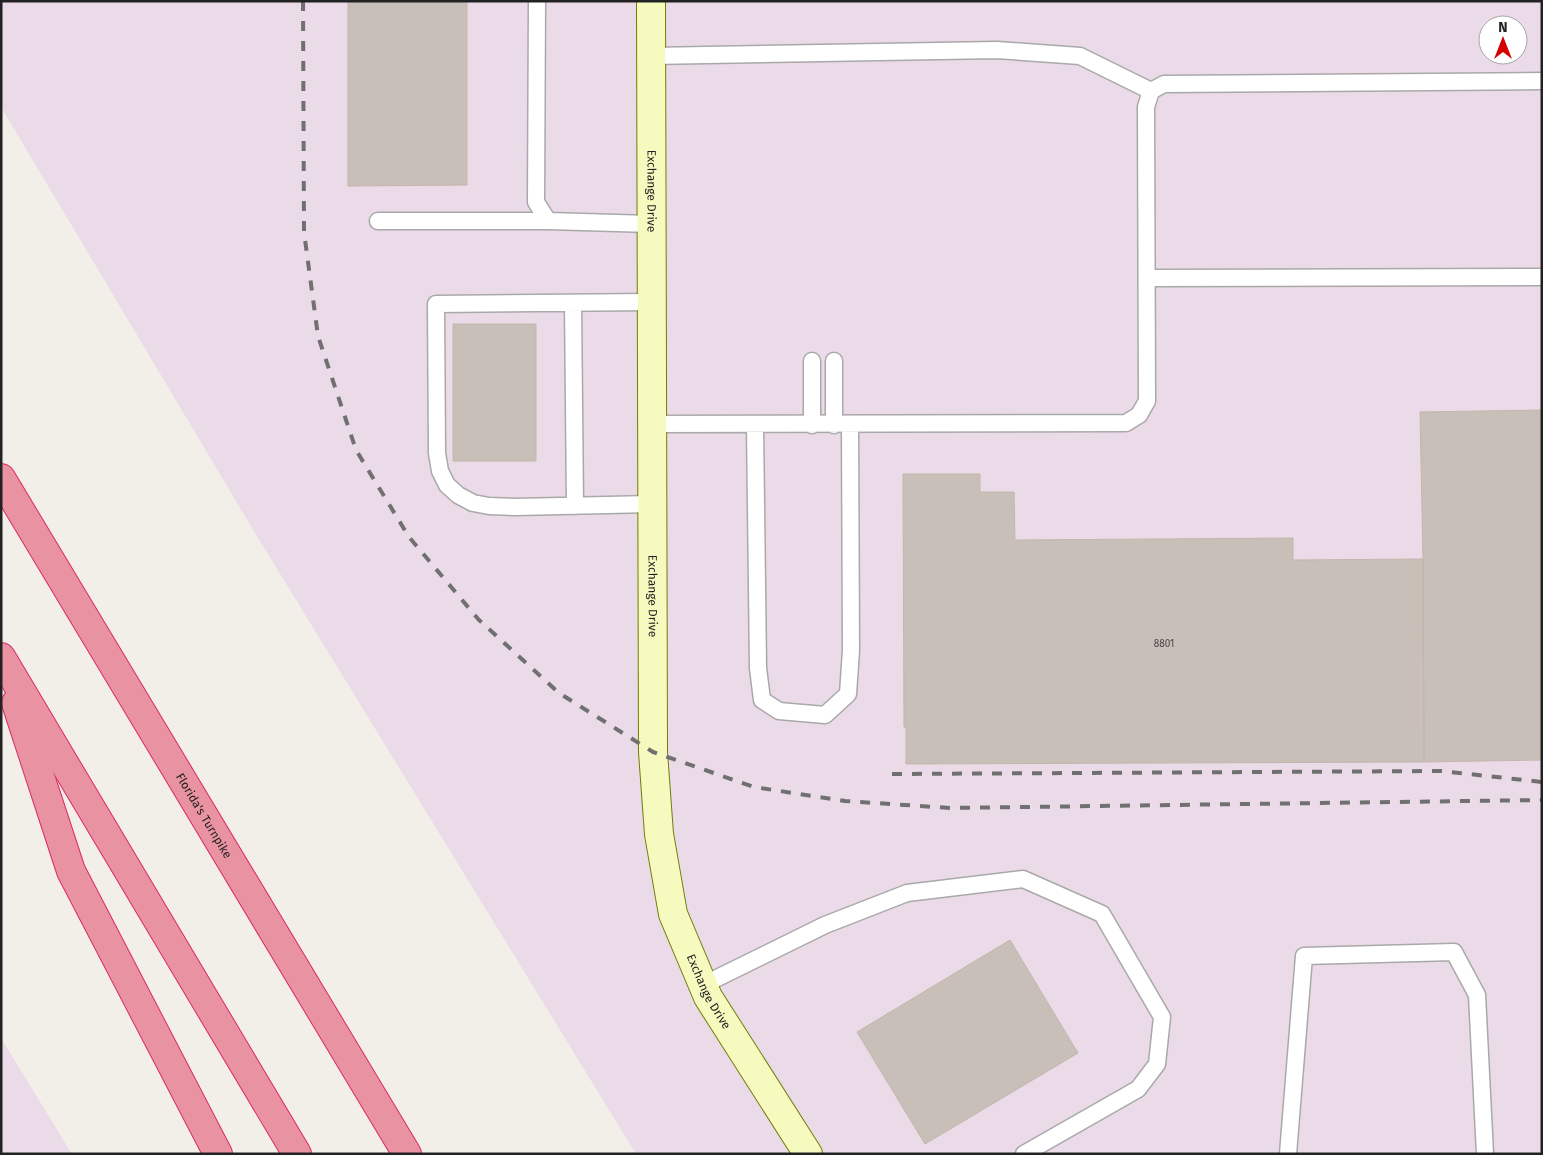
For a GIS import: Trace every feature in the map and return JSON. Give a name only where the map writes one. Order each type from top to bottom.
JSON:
[{"type":"highway","name":"Florida's Turnpike","points":[[1,478],[407,1154]]},
{"type":"highway","points":[[1,658],[71,870],[218,1154]]},
{"type":"highway","points":[[1,658],[297,1154]]},
{"type":"street","name":"Exchange Drive","points":[[650,1],[653,752],[659,834],[673,914],[708,997],[808,1154]]},
{"type":"lane","points":[[537,1],[536,202],[548,220]]},
{"type":"lane","points":[[651,56],[997,50],[1080,56],[1151,91]]},
{"type":"lane","points":[[652,424],[1126,423],[1139,416],[1147,401],[1146,107],[1151,91],[1164,84],[1542,81]]},
{"type":"lane","points":[[378,222],[548,220],[652,224]]},
{"type":"lane","points":[[1147,278],[1542,276]]},
{"type":"lane","points":[[652,302],[436,304],[435,424],[436,453],[440,471],[447,485],[458,495],[473,503],[489,506],[652,504]]},
{"type":"lane","points":[[573,303],[575,506]]},
{"type":"lane","points":[[812,361],[812,425]]},
{"type":"lane","points":[[755,425],[758,668],[762,700],[780,711],[825,715],[848,694],[851,650],[842,425],[834,361]]},
{"type":"lane","points":[[703,986],[825,925],[908,893],[1023,879],[1102,914],[1162,1017],[1157,1064],[1138,1089],[1024,1154]]},
{"type":"lane","points":[[1288,1154],[1304,956],[1454,952],[1477,995],[1485,1154]]},
{"type":"shaded area","points":[[1,1],[1542,1],[1542,1154],[636,1154],[255,533],[1,107]]},
{"type":"shaded area","points":[[1,1038],[72,1154],[1,1154]]},
{"type":"building","points":[[348,1],[467,1],[467,185],[348,186]]},
{"type":"building","points":[[453,324],[536,324],[536,461],[453,461]]},
{"type":"building","points":[[1542,410],[1542,760],[1424,762],[1420,412]]},
{"type":"building","points":[[903,474],[980,474],[980,492],[1014,492],[1015,540],[1293,538],[1293,560],[1423,559],[1424,762],[906,764],[906,727],[904,727]]},
{"type":"building","points":[[1010,940],[1078,1053],[925,1144],[857,1032]]},
{"type":"railway","points":[[303,1],[304,232],[318,336],[356,450],[409,537],[479,620],[559,693],[653,752],[754,787],[845,801],[950,808],[1542,800]]},
{"type":"railway","points":[[892,774],[1441,771],[1542,782]]}]
